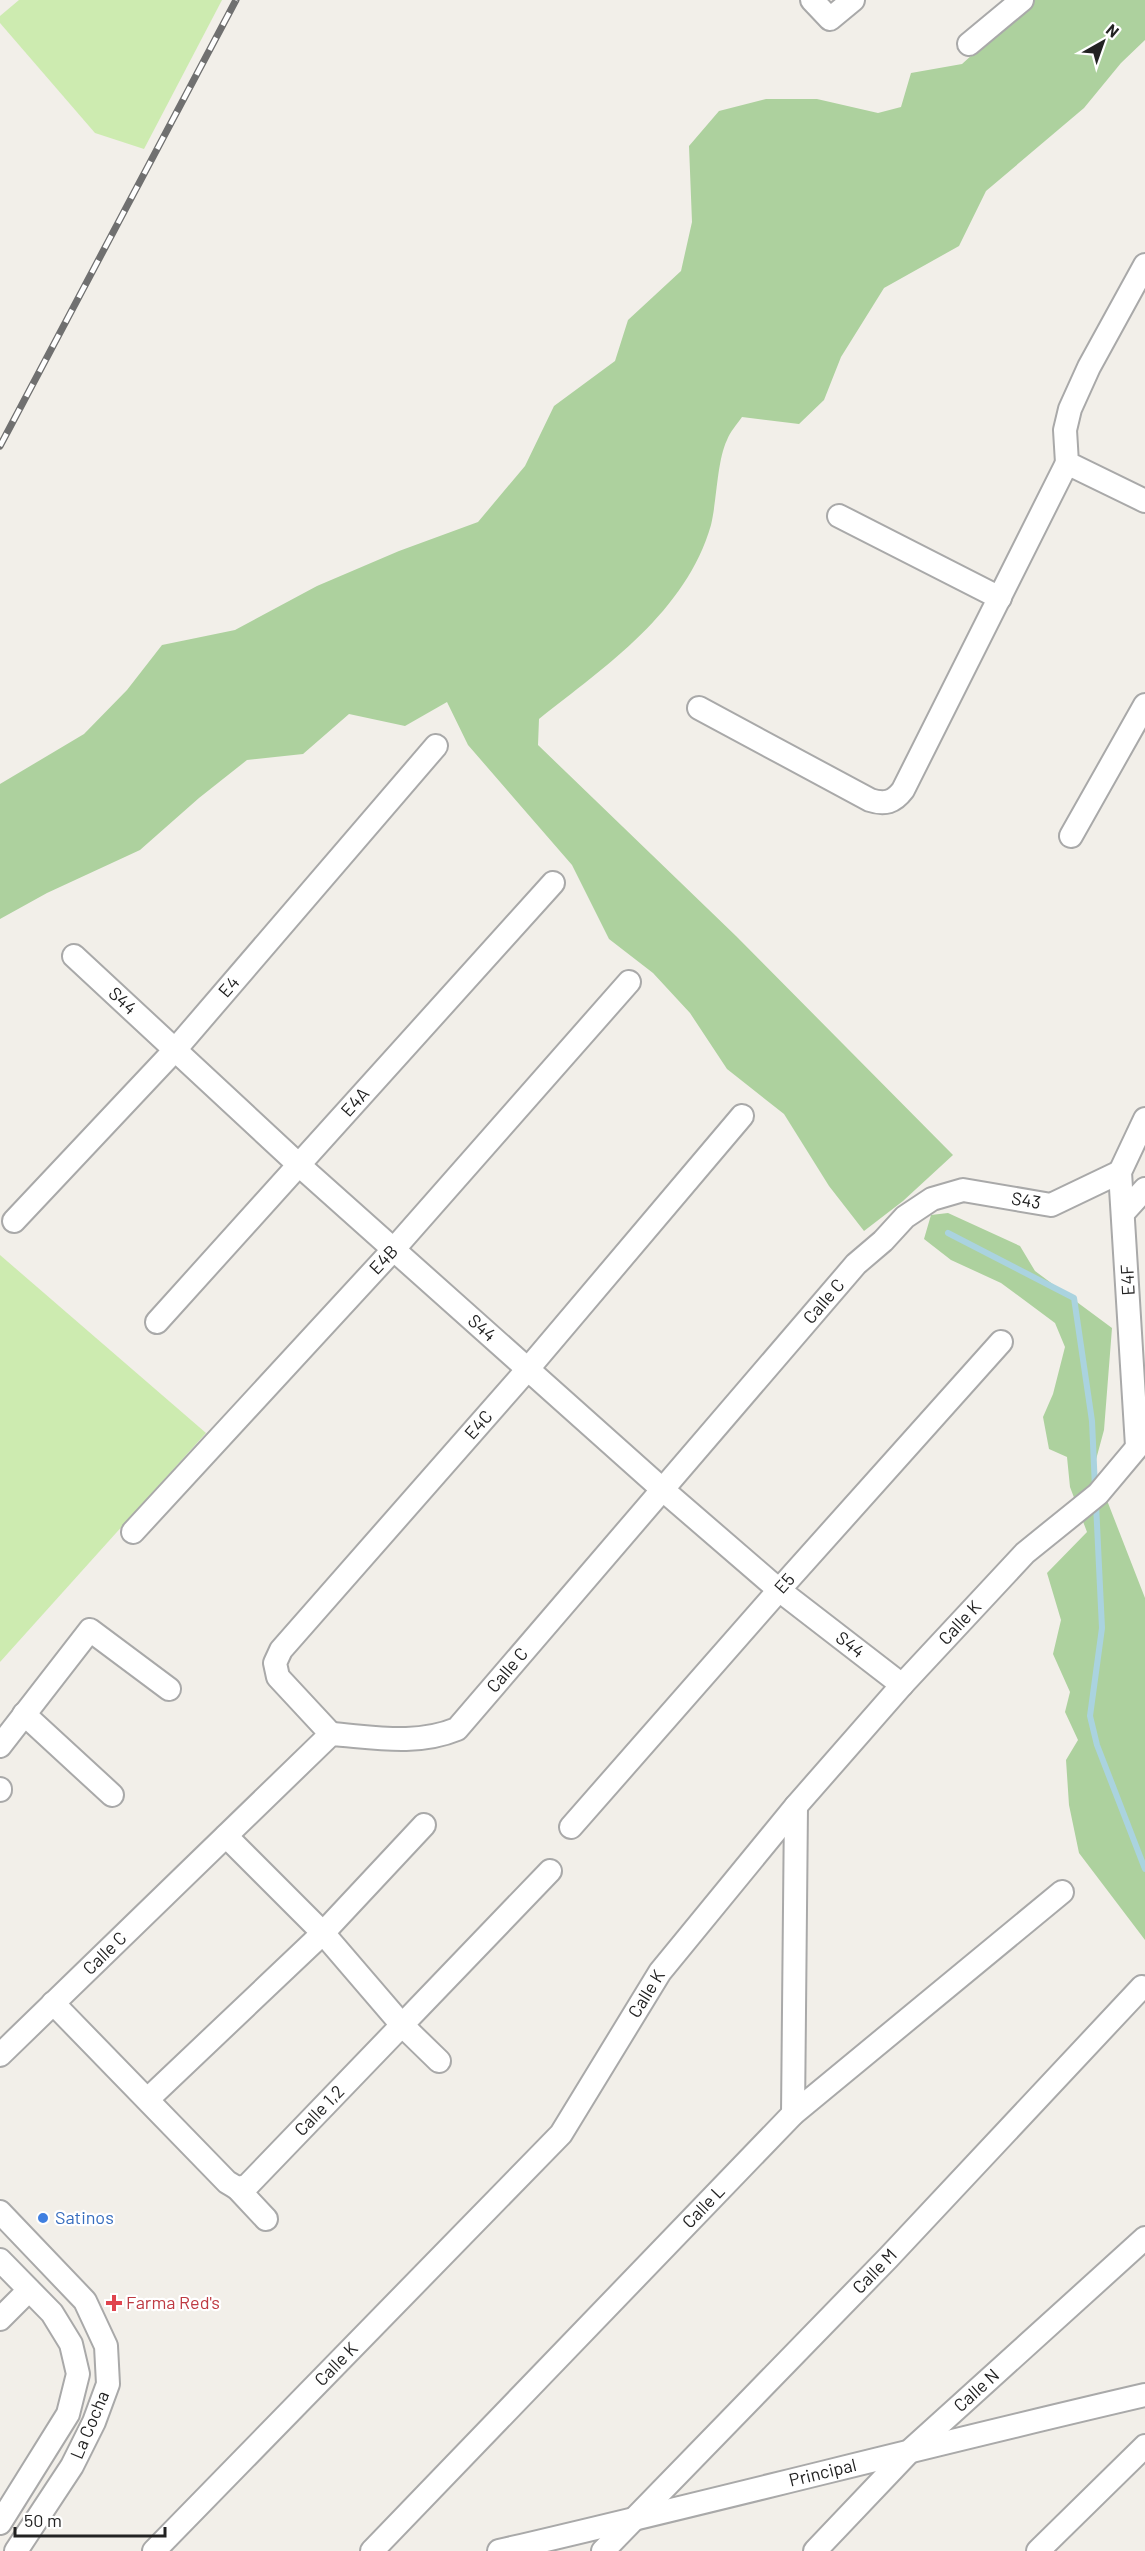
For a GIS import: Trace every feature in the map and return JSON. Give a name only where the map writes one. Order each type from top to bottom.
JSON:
[{"type":"street","points":[[812,0],[830,19],[853,0]]},
{"type":"street","points":[[969,44],[1022,0]]},
{"type":"street","points":[[699,708],[870,800],[879,803],[891,802],[903,790],[1067,463],[1065,430],[1070,409],[1089,367],[1145,265]]},
{"type":"street","points":[[1067,463],[1145,501]]},
{"type":"street","points":[[838,516],[1000,598]]},
{"type":"street","points":[[1071,836],[1145,705]]},
{"type":"street","name":"E4","points":[[14,1221],[174,1051],[436,746]]},
{"type":"street","name":"E4A","points":[[157,1322],[553,883]]},
{"type":"street","name":"S44","points":[[74,956],[298,1165],[662,1489],[778,1590],[902,1685]]},
{"type":"street","name":"E4B","points":[[133,1532],[393,1250],[629,982]]},
{"type":"street","name":"E4C","points":[[331,1734],[278,1677],[275,1662],[281,1650],[527,1370],[742,1116]]},
{"type":"street","points":[[1120,1172],[1145,1119]]},
{"type":"street","name":"S43","points":[[963,1190],[1051,1205],[1120,1172]]},
{"type":"street","name":"E4F","points":[[1120,1172],[1141,1442]]},
{"type":"street","points":[[1124,1212],[1145,1189]]},
{"type":"street","name":"Calle C","points":[[0,2055],[331,1734],[412,1741],[437,1738],[457,1729],[856,1264],[884,1241],[904,1217],[932,1199],[963,1190]]},
{"type":"street","name":"E5","points":[[571,1827],[778,1590],[1001,1342]]},
{"type":"street","name":"Calle K","points":[[154,2551],[561,2134],[660,1972],[796,1806],[902,1685],[1025,1553],[1098,1494],[1141,1442]]},
{"type":"street","points":[[0,1746],[90,1630],[169,1689]]},
{"type":"street","points":[[24,1714],[112,1795]]},
{"type":"street","points":[[793,2114],[796,1806]]},
{"type":"street","points":[[148,2099],[322,1933],[424,1825]]},
{"type":"street","points":[[226,1836],[322,1933],[402,2025],[439,2061]]},
{"type":"street","name":"Calle 1,2","points":[[237,2188],[247,2186],[550,1871]]},
{"type":"street","name":"Calle L","points":[[372,2551],[793,2114],[1062,1892]]},
{"type":"street","name":"Calle M","points":[[603,2551],[888,2258],[1142,1987]]},
{"type":"street","points":[[53,2003],[266,2219]]},
{"type":"street","name":"La Cocha","points":[[0,2212],[85,2301],[106,2346],[108,2384],[94,2422],[72,2466],[16,2551]]},
{"type":"street","name":"Calle N","points":[[815,2551],[912,2449],[1145,2238]]},
{"type":"street","name":"La Cocha","points":[[0,2260],[52,2313],[71,2344],[78,2374],[68,2414],[0,2523]]},
{"type":"street","points":[[0,2319],[29,2290]]},
{"type":"street","name":"Principal","points":[[499,2551],[631,2521],[912,2449],[1145,2395]]},
{"type":"street","points":[[1038,2551],[1145,2446]]},
{"type":"green space","points":[[19,0],[222,0],[144,149],[95,133],[0,23],[0,16]]},
{"type":"green space","points":[[1033,0],[1145,0],[1145,40],[1121,63],[1084,108],[986,191],[959,246],[884,288],[841,357],[824,400],[799,424],[742,417],[730,434],[724,449],[711,525],[699,556],[683,585],[641,635],[591,679],[539,719],[538,745],[736,936],[953,1155],[903,1201],[864,1231],[829,1186],[784,1114],[727,1069],[690,1013],[653,973],[609,939],[572,865],[468,745],[447,702],[405,726],[349,714],[303,754],[247,760],[199,798],[140,850],[47,893],[0,919],[0,784],[84,734],[127,690],[162,645],[235,630],[317,586],[399,551],[478,522],[525,466],[554,406],[615,361],[628,320],[681,271],[692,222],[689,146],[719,111],[766,99],[817,99],[878,113],[901,107],[911,73],[962,64]]},
{"type":"green space","points":[[948,1213],[1020,1246],[1035,1271],[1112,1328],[1104,1430],[1094,1467],[1145,1598],[1145,1940],[1079,1853],[1069,1805],[1066,1760],[1078,1740],[1065,1712],[1070,1692],[1053,1654],[1061,1620],[1047,1573],[1087,1532],[1070,1487],[1067,1457],[1049,1449],[1043,1417],[1053,1394],[1065,1347],[1055,1323],[1001,1283],[951,1260],[924,1239],[931,1215]]},
{"type":"green space","points":[[0,1255],[206,1433],[0,1662]]},
{"type":"waterway","points":[[948,1233],[1074,1298],[1092,1421],[1095,1488]]},
{"type":"waterway","points":[[1096,1504],[1102,1628],[1090,1716],[1097,1745],[1145,1869]]},
{"type":"railway","points":[[0,446],[236,0]]},
{"type":"place","name":"Satinos","points":[[43,2218]]},
{"type":"place","name":"Farma Red's","points":[[114,2303]]}]
